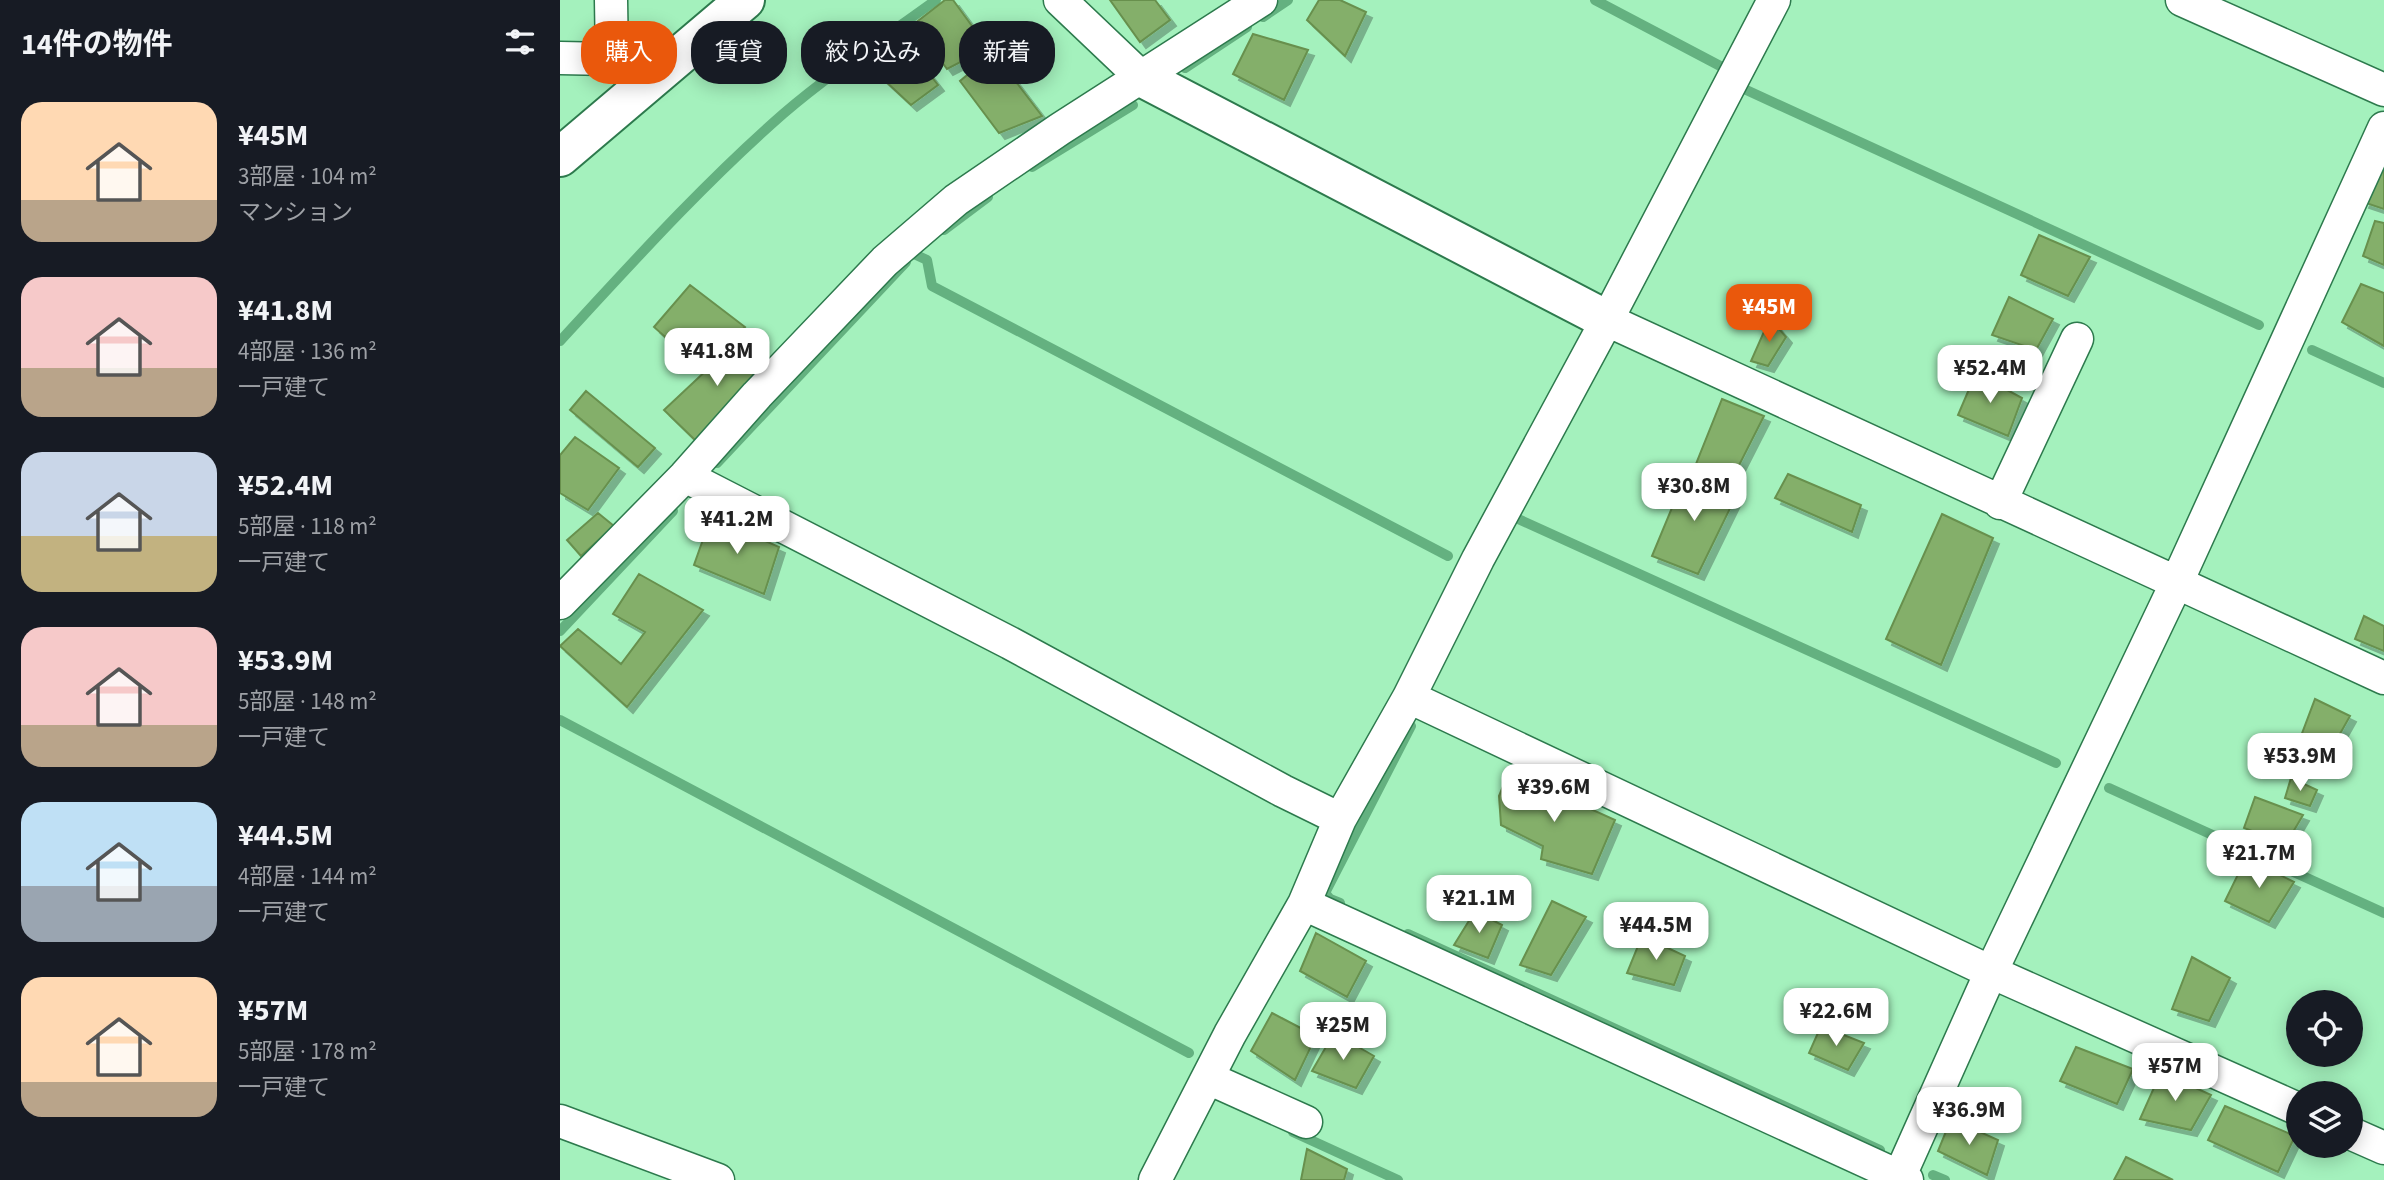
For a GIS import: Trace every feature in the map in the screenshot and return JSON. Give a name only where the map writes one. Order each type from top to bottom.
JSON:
[{"type":"street","points":[[611,0],[611,21]]},
{"type":"street","points":[[677,58],[745,0]]},
{"type":"street","points":[[1060,0],[1140,77],[1607,320],[2384,678]]},
{"type":"street","points":[[560,603],[685,476],[757,395],[885,261],[956,200],[1060,128],[1261,0]]},
{"type":"street","points":[[1155,1180],[1304,904],[1340,819],[1409,697],[1485,547],[1774,0]]},
{"type":"street","points":[[2182,0],[2384,90]]},
{"type":"street","points":[[560,58],[581,58]]},
{"type":"street","points":[[560,157],[646,84]]},
{"type":"street","points":[[1304,904],[1901,1179],[1991,972],[2176,584],[2384,128]]},
{"type":"street","points":[[2000,503],[2077,339]]},
{"type":"street","points":[[685,476],[1022,649],[1283,791],[1340,819]]},
{"type":"street","points":[[1409,697],[1991,972],[2286,1105]]},
{"type":"street","points":[[1208,1078],[1306,1122]]},
{"type":"street","points":[[560,1121],[718,1180]]},
{"type":"street","points":[[2363,1139],[2384,1148]]},
{"type":"building","points":[[945,0],[953,0],[968,21],[959,21],[959,63],[947,69],[945,66],[945,21],[918,21]]},
{"type":"building","points":[[1110,0],[1155,0],[1170,20],[1140,42]]},
{"type":"building","points":[[1319,0],[1340,0],[1366,12],[1345,56],[1307,20]]},
{"type":"building","points":[[1253,34],[1308,50],[1284,100],[1233,74]]},
{"type":"building","points":[[888,84],[938,85],[911,105]]},
{"type":"building","points":[[962,84],[1018,84],[1042,116],[999,133]]},
{"type":"building","points":[[2384,158],[2384,209],[2363,202]]},
{"type":"building","points":[[2375,221],[2384,223],[2384,265],[2363,256]]},
{"type":"building","points":[[2039,235],[2090,257],[2068,296],[2021,275]]},
{"type":"building","points":[[2361,284],[2384,293],[2384,346],[2342,322]]},
{"type":"building","points":[[690,285],[745,327],[701,369],[654,327]]},
{"type":"building","points":[[2009,297],[2053,319],[2036,350],[1992,335]]},
{"type":"building","points":[[1770,318],[1786,337],[1768,366],[1751,361]]},
{"type":"building","points":[[742,337],[769,363],[695,440],[664,410]]},
{"type":"building","points":[[1976,373],[2022,398],[2008,436],[1958,415]]},
{"type":"building","points":[[586,391],[655,448],[638,467],[570,410]]},
{"type":"building","points":[[1722,399],[1764,416],[1732,479],[1696,464]]},
{"type":"building","points":[[575,437],[619,468],[588,510],[560,493],[560,455]]},
{"type":"building","points":[[1686,474],[1738,492],[1698,574],[1652,556]]},
{"type":"building","points":[[1788,474],[1861,505],[1852,532],[1775,498]]},
{"type":"building","points":[[598,513],[614,526],[581,556],[567,540]]},
{"type":"building","points":[[1942,514],[1993,538],[1941,665],[1886,639]]},
{"type":"building","points":[[711,517],[779,547],[764,594],[694,565]]},
{"type":"building","points":[[639,574],[703,610],[627,707],[560,646],[578,629],[621,664],[645,632],[613,614]]},
{"type":"building","points":[[2364,616],[2384,626],[2384,651],[2355,639]]},
{"type":"building","points":[[2315,699],[2350,716],[2323,764],[2295,752]]},
{"type":"building","points":[[1509,772],[1615,820],[1592,874],[1541,859],[1543,846],[1501,825],[1499,796]]},
{"type":"building","points":[[2291,778],[2317,790],[2310,806],[2285,798]]},
{"type":"building","points":[[2255,797],[2303,815],[2286,844],[2244,828]]},
{"type":"building","points":[[2246,858],[2294,882],[2269,922],[2225,901]]},
{"type":"building","points":[[1552,901],[1586,917],[1551,975],[1520,965]]},
{"type":"building","points":[[1475,911],[1502,925],[1488,958],[1454,945]]},
{"type":"building","points":[[1316,933],[1366,961],[1347,997],[1300,971]]},
{"type":"building","points":[[1642,936],[1685,956],[1674,985],[1627,973]]},
{"type":"building","points":[[2192,957],[2230,978],[2209,1021],[2172,1009]]},
{"type":"building","points":[[1272,1013],[1316,1036],[1295,1080],[1251,1051]]},
{"type":"building","points":[[1821,1026],[1864,1043],[1848,1070],[1809,1053]]},
{"type":"building","points":[[1334,1033],[1374,1056],[1356,1088],[1312,1071]]},
{"type":"building","points":[[2076,1047],[2133,1069],[2117,1104],[2060,1081]]},
{"type":"building","points":[[2161,1072],[2211,1095],[2191,1130],[2140,1119]]},
{"type":"building","points":[[2225,1106],[2286,1132],[2286,1155],[2278,1172],[2208,1140]]},
{"type":"building","points":[[1951,1119],[1998,1140],[1987,1175],[1938,1151]]},
{"type":"building","points":[[1307,1149],[1347,1169],[1344,1180],[1301,1180]]},
{"type":"building","points":[[2126,1157],[2173,1180],[2114,1180]]},
{"type":"waterway","points":[[560,341],[668,224],[753,141],[820,84],[936,0]]},
{"type":"waterway","points":[[1263,17],[1288,0]]},
{"type":"waterway","points":[[1595,0],[1724,68]]},
{"type":"waterway","points":[[1185,68],[1247,27]]},
{"type":"waterway","points":[[1742,88],[2259,325]]},
{"type":"waterway","points":[[1032,167],[1133,105]]},
{"type":"waterway","points":[[944,230],[988,197]]},
{"type":"waterway","points":[[914,254],[927,260],[932,286],[1448,556]]},
{"type":"waterway","points":[[717,463],[906,262]]},
{"type":"waterway","points":[[2312,350],[2384,383]]},
{"type":"waterway","points":[[560,631],[673,511]]},
{"type":"waterway","points":[[1516,518],[2056,763]]},
{"type":"waterway","points":[[560,720],[1189,1053]]},
{"type":"waterway","points":[[1340,903],[1330,899],[1325,893],[1411,726]]},
{"type":"waterway","points":[[2109,788],[2384,913]]},
{"type":"waterway","points":[[1408,934],[1880,1150]]},
{"type":"waterway","points":[[1293,1132],[1398,1180]]},
{"type":"waterway","points":[[1933,1175],[1945,1180]]}]
